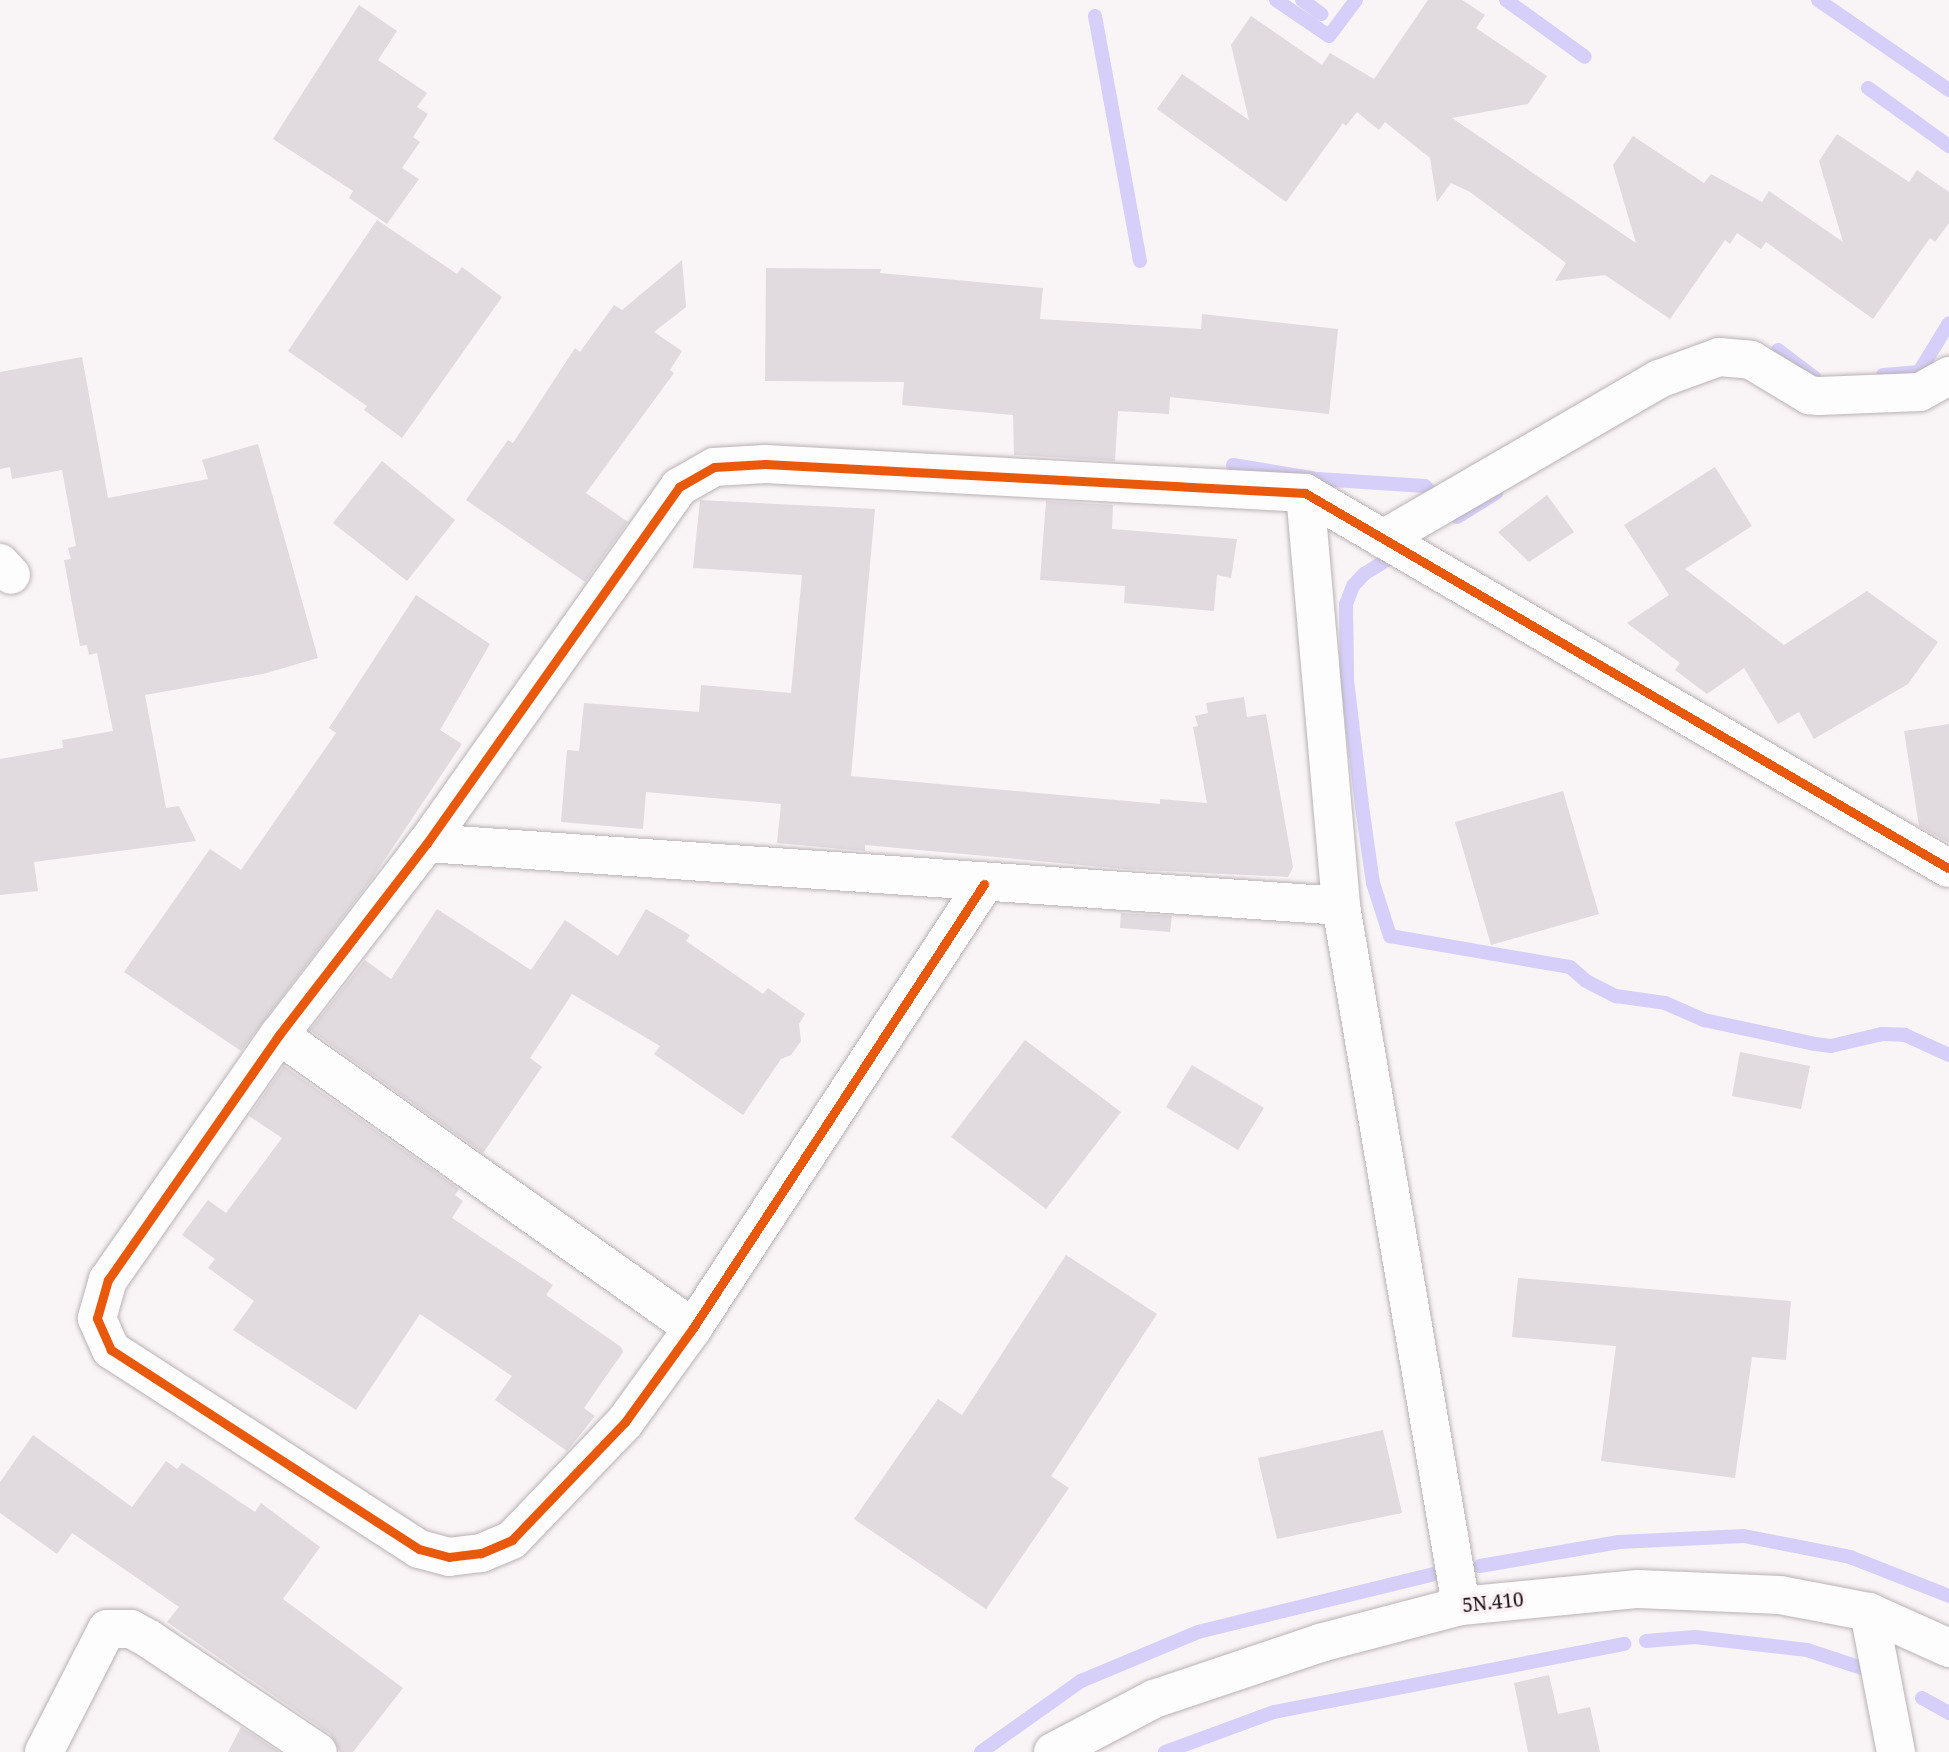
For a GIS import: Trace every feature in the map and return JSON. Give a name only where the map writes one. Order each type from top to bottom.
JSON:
[{"type":"street","points":[[1383,539],[1659,379],[1719,357],[1751,360],[1810,395],[1819,396],[1920,392],[1949,376]]},
{"type":"street","points":[[984,884],[693,1328],[625,1422],[512,1540],[481,1553],[449,1557],[419,1549],[111,1350],[97,1318],[108,1280],[279,1035],[427,843],[679,486],[715,467],[765,464],[1305,493],[1948,868]]},
{"type":"street","points":[[1305,493],[1340,906],[1461,1606]]},
{"type":"street","points":[[427,843],[984,884],[1340,906]]},
{"type":"street","points":[[279,1035],[693,1328]]},
{"type":"street","name":"5N.410","points":[[1053,1752],[1154,1699],[1320,1643],[1461,1606],[1638,1589],[1780,1595],[1869,1612],[1949,1648]]},
{"type":"street","points":[[1869,1612],[1896,1752]]},
{"type":"street","points":[[44,1752],[107,1629],[131,1629],[149,1639],[318,1752]]},
{"type":"street","points":[[1910,1630],[1949,1661]]},
{"type":"building","points":[[1428,0],[1462,0],[1485,15],[1476,28],[1547,76],[1528,104],[1452,118],[1636,243],[1613,165],[1633,136],[1704,183],[1711,174],[1762,202],[1769,191],[1843,242],[1819,161],[1837,134],[1909,182],[1917,170],[1949,192],[1949,223],[1935,242],[1930,238],[1873,319],[1766,242],[1761,249],[1737,233],[1730,244],[1725,240],[1670,319],[1605,275],[1555,281],[1566,263],[1470,192],[1451,183],[1437,202],[1430,158],[1385,122],[1379,130],[1357,112],[1346,126],[1343,123],[1286,202],[1157,109],[1182,74],[1249,120],[1231,45],[1251,16],[1322,65],[1330,53],[1374,79]]},
{"type":"building","points":[[359,5],[397,31],[378,60],[427,93],[417,107],[428,114],[413,137],[420,142],[402,168],[419,179],[387,224],[349,198],[353,191],[273,139]]},
{"type":"building","points":[[377,220],[457,274],[462,267],[502,297],[402,438],[364,410],[367,406],[288,351]]},
{"type":"building","points":[[682,260],[686,307],[654,332],[682,351],[670,370],[674,373],[586,493],[628,522],[585,582],[466,500],[508,440],[513,443],[575,348],[580,352],[614,305],[622,310]]},
{"type":"building","points":[[766,268],[881,269],[880,273],[1043,288],[1040,319],[1201,329],[1202,314],[1338,329],[1329,414],[1170,397],[1169,414],[1118,411],[1115,461],[1014,455],[1013,415],[902,405],[904,382],[765,381]]},
{"type":"building","points":[[82,357],[108,498],[208,479],[202,460],[258,444],[318,658],[263,674],[145,695],[166,808],[179,806],[196,841],[34,862],[38,891],[0,895],[0,759],[63,748],[62,740],[113,731],[97,653],[89,655],[87,645],[80,646],[64,560],[71,559],[68,548],[76,546],[62,470],[12,479],[10,467],[0,469],[0,372]]},
{"type":"building","points":[[382,461],[455,520],[407,581],[333,523]]},
{"type":"building","points":[[1715,467],[1752,526],[1685,569],[1784,645],[1867,591],[1938,642],[1908,684],[1814,739],[1799,712],[1778,724],[1744,668],[1707,694],[1675,670],[1680,663],[1627,623],[1669,595],[1624,525]]},
{"type":"building","points":[[1547,495],[1574,532],[1529,562],[1498,532]]},
{"type":"building","points":[[700,500],[875,509],[851,776],[1160,804],[1160,799],[1207,803],[1193,727],[1198,726],[1195,716],[1208,713],[1206,703],[1244,697],[1247,717],[1266,714],[1293,867],[1288,877],[1125,869],[865,845],[865,851],[777,843],[781,804],[646,792],[643,829],[561,822],[567,750],[579,751],[584,703],[699,712],[701,685],[791,693],[802,575],[693,568]]},
{"type":"building","points":[[1046,501],[1113,505],[1112,529],[1237,539],[1231,578],[1217,575],[1214,611],[1124,603],[1125,586],[1040,580]]},
{"type":"building","points":[[416,595],[490,644],[440,730],[462,744],[371,880],[241,1051],[124,972],[210,849],[241,870],[336,733],[329,728]]},
{"type":"building","points":[[1949,724],[1949,843],[1919,826],[1904,731]]},
{"type":"building","points":[[1563,791],[1599,914],[1491,945],[1455,822]]},
{"type":"building","points":[[437,909],[531,970],[565,920],[618,956],[646,909],[690,935],[686,941],[763,994],[768,988],[805,1014],[799,1024],[801,1041],[791,1055],[781,1059],[743,1115],[654,1054],[660,1046],[572,994],[530,1058],[542,1067],[483,1153],[310,1030],[365,960],[391,979]]},
{"type":"building","points":[[1121,913],[1172,916],[1170,932],[1120,928]]},
{"type":"building","points":[[1025,1040],[1121,1112],[1046,1209],[951,1137]]},
{"type":"building","points":[[1740,1052],[1810,1066],[1801,1109],[1732,1096]]},
{"type":"building","points":[[1192,1065],[1264,1108],[1238,1150],[1166,1107]]},
{"type":"building","points":[[284,1066],[459,1189],[455,1195],[463,1201],[452,1218],[553,1285],[546,1295],[621,1347],[623,1352],[584,1408],[595,1416],[567,1451],[495,1400],[512,1376],[420,1314],[356,1410],[233,1330],[254,1301],[208,1268],[215,1259],[182,1235],[208,1200],[226,1213],[282,1138],[249,1116]]},
{"type":"building","points":[[1066,1255],[1157,1314],[1051,1476],[1069,1488],[986,1609],[854,1519],[938,1399],[962,1415]]},
{"type":"building","points":[[1518,1278],[1791,1301],[1786,1360],[1752,1357],[1735,1478],[1601,1461],[1616,1346],[1512,1337]]},
{"type":"building","points":[[1383,1430],[1402,1513],[1277,1539],[1258,1458]]},
{"type":"building","points":[[33,1435],[132,1507],[166,1461],[177,1469],[182,1463],[255,1512],[261,1503],[320,1547],[283,1599],[403,1688],[353,1752],[340,1752],[330,1734],[167,1622],[179,1607],[72,1533],[57,1554],[0,1513],[0,1482]]},
{"type":"building","points":[[1549,1675],[1558,1714],[1590,1707],[1600,1752],[1528,1752],[1514,1683]]},
{"type":"building","points":[[241,1727],[279,1752],[228,1752]]},
{"type":"waterway","points":[[1276,0],[1329,36],[1356,0]]},
{"type":"waterway","points":[[1302,0],[1321,14]]},
{"type":"waterway","points":[[1506,0],[1585,57]]},
{"type":"waterway","points":[[1818,0],[1949,90]]},
{"type":"waterway","points":[[1095,16],[1140,261]]},
{"type":"waterway","points":[[1868,88],[1949,146]]},
{"type":"waterway","points":[[1883,375],[1919,372],[1949,323]]},
{"type":"waterway","points":[[1778,350],[1815,378]]},
{"type":"waterway","points":[[1233,465],[1318,479],[1425,486],[1431,492]]},
{"type":"waterway","points":[[1457,517],[1496,493]]},
{"type":"waterway","points":[[1400,552],[1364,574],[1353,586],[1346,604],[1347,680],[1362,806],[1373,883],[1390,936],[1570,967],[1586,981],[1616,996],[1665,1003],[1704,1020],[1815,1044],[1831,1046],[1882,1034],[1905,1035],[1949,1055]]},
{"type":"waterway","points":[[1480,1566],[1619,1542],[1744,1536],[1850,1557],[1949,1596]]},
{"type":"waterway","points":[[981,1752],[1081,1681],[1198,1632],[1438,1573]]},
{"type":"waterway","points":[[1646,1641],[1695,1637],[1807,1650],[1874,1672]]},
{"type":"waterway","points":[[1165,1752],[1274,1712],[1624,1644]]},
{"type":"waterway","points":[[1922,1698],[1949,1713]]},
{"type":"cycle path","points":[[984,884],[693,1328],[625,1422],[512,1540],[481,1553],[449,1557],[419,1549],[111,1350],[97,1318],[108,1280],[279,1035],[427,843],[679,487],[714,467],[765,464],[1305,493],[1948,868]]}]
